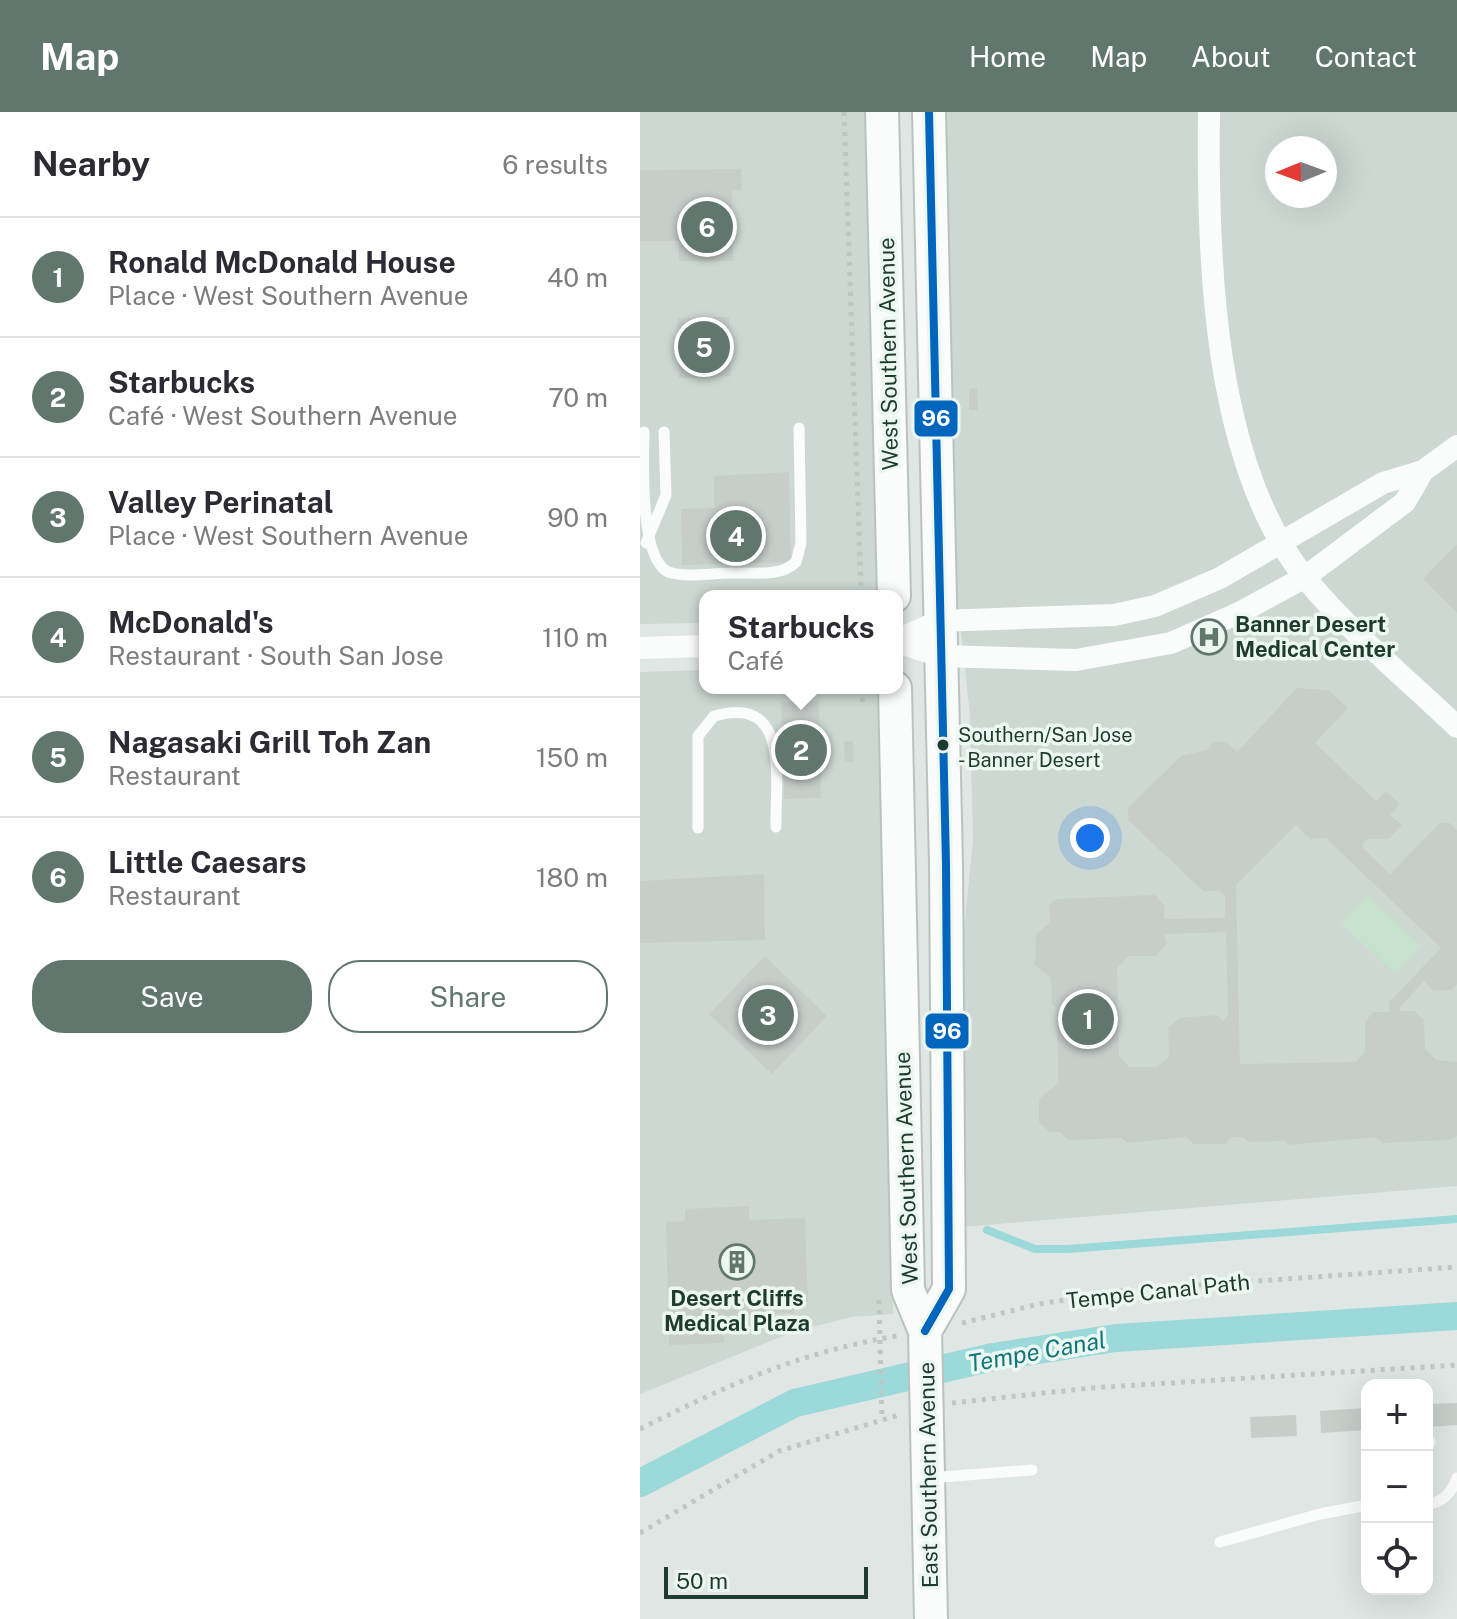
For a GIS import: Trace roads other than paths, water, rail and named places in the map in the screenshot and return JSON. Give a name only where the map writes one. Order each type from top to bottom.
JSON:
[{"type":"main road","name":"West Southern Avenue","points":[[882,112],[894,590]]},
{"type":"main road","name":"West Southern Avenue","points":[[925,1337],[949,1289],[929,112]]},
{"type":"main road","points":[[883,180],[930,177]]},
{"type":"main road","name":"West Southern Avenue","points":[[895,694],[908,1290],[925,1337]]},
{"type":"main road","name":"East Southern Avenue","points":[[925,1337],[931,1619]]},
{"type":"street","points":[[1209,112],[1218,343],[1242,444],[1263,507],[1305,577],[1457,727]]},
{"type":"street","points":[[903,638],[939,621],[1114,615],[1190,594],[1383,483],[1423,471],[1457,446]]},
{"type":"street","points":[[903,643],[940,656],[1076,660],[1142,649],[1204,630],[1305,577],[1405,502],[1423,471]]},
{"type":"street","points":[[640,648],[699,646]]},
{"type":"lane","points":[[644,432],[641,521],[654,562],[669,573],[779,572],[791,567],[801,543],[799,428]]},
{"type":"lane","points":[[646,543],[666,495],[664,432]]},
{"type":"lane","points":[[698,828],[698,736],[714,716],[742,713],[765,722],[773,736],[776,827]]},
{"type":"lane","points":[[928,1478],[1032,1470]]},
{"type":"lane","points":[[1433,1503],[1454,1488],[1457,1478]]},
{"type":"lane","points":[[1220,1542],[1320,1514],[1361,1506]]},
{"type":"waterway","points":[[987,1230],[1035,1249],[1068,1249],[1457,1219]]},
{"type":"waterway","name":"Tempe Canal","points":[[640,1483],[795,1403],[993,1357],[1116,1338],[1457,1316]]},
{"type":"place","name":"Little Caesars","points":[[707,227]]},
{"type":"place","name":"Nagasaki Grill Toh Zan","points":[[704,347]]},
{"type":"place","name":"McDonald's","points":[[736,536]]},
{"type":"place","name":"Banner Desert Medical Center","points":[[1209,637]]},
{"type":"place","name":"Southern/San Jose - Banner Desert","points":[[943,745]]},
{"type":"place","name":"Starbucks","points":[[801,750]]},
{"type":"place","name":"Valley Perinatal","points":[[768,1015]]},
{"type":"place","name":"Ronald McDonald House","points":[[1088,1019]]},
{"type":"place","name":"Desert Cliffs Medical Plaza","points":[[737,1262]]}]
